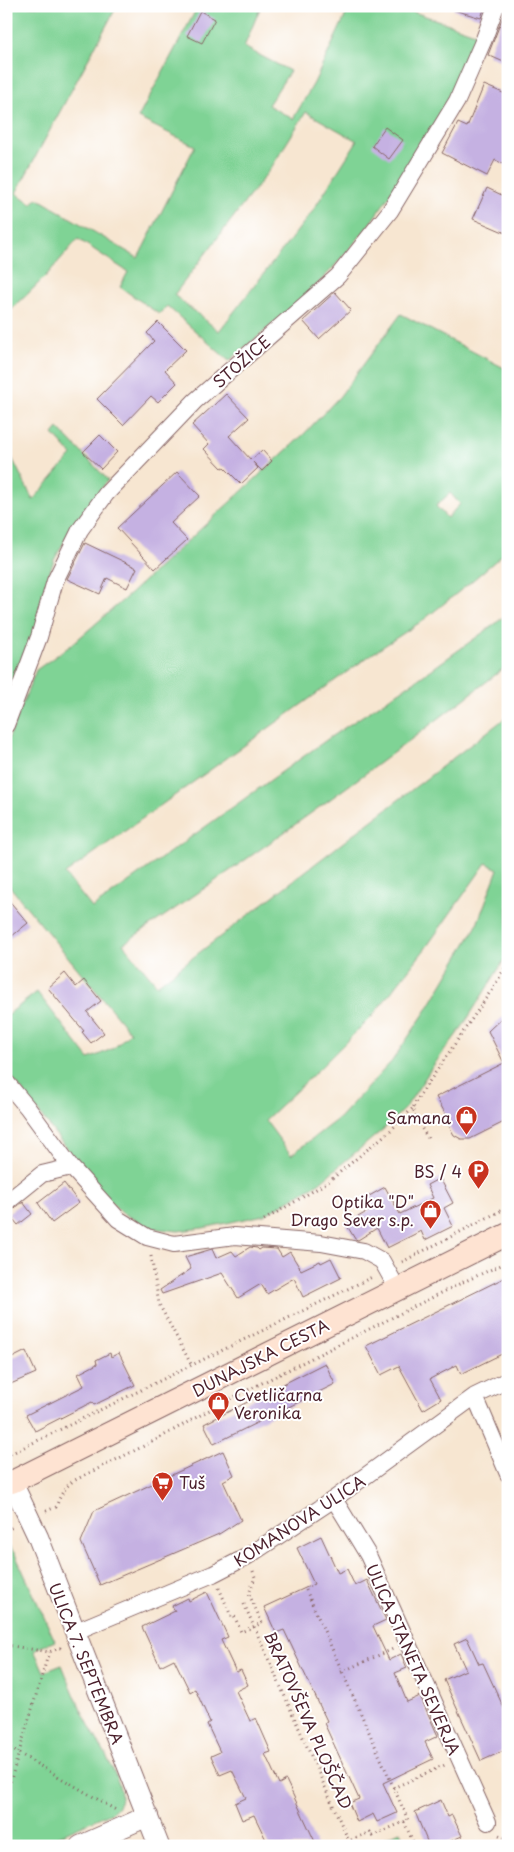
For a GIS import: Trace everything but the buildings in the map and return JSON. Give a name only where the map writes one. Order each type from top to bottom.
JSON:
[{"type":"main road","name":"DUNAJSKA CESTA","points":[[8,1484],[508,1234]]},
{"type":"street","name":"STOŽICE","points":[[6,725],[39,637],[55,581],[80,530],[106,494],[195,401],[338,276],[390,211],[457,102],[484,40],[496,6]]},
{"type":"street","points":[[6,1082],[71,1167],[118,1219],[148,1238],[174,1244],[235,1236],[321,1243],[364,1252],[382,1262],[398,1288]]},
{"type":"street","points":[[6,1203],[42,1174],[71,1167]]},
{"type":"street","name":"KOMANOVA ULICA","points":[[74,1632],[214,1574],[248,1556],[334,1499],[475,1396],[508,1380]]},
{"type":"street","points":[[475,1396],[508,1474]]},
{"type":"street","name":"ULICA 7. SEPTEMBRA","points":[[8,1484],[38,1537],[159,1846]]},
{"type":"street","name":"ULICA STANETA SEVERJA","points":[[334,1499],[368,1555],[488,1822]]},
{"type":"street","points":[[80,1846],[148,1816]]},
{"type":"path","points":[[235,1236],[328,1182],[391,1130],[413,1108],[508,963]]},
{"type":"path","points":[[413,1108],[418,1123],[428,1138]]},
{"type":"path","points":[[402,1262],[508,1207]]},
{"type":"path","points":[[148,1238],[159,1304],[192,1366]]},
{"type":"path","name":"DUNAJSKA CESTA","points":[[51,1508],[56,1507],[60,1495],[73,1482],[154,1442],[231,1399],[463,1282],[508,1262]]},
{"type":"path","name":"DUNAJSKA CESTA","points":[[6,1456],[372,1277]]},
{"type":"path","points":[[214,1574],[231,1616],[234,1615],[241,1632],[262,1623],[249,1594],[255,1577],[248,1556]]},
{"type":"path","points":[[306,1590],[408,1820],[372,1836],[370,1832],[348,1841]]},
{"type":"path","name":"BRATOVŠEVA PLOŠČAD","points":[[244,1604],[351,1846]]},
{"type":"path","points":[[341,1672],[407,1643]]},
{"type":"path","points":[[6,1645],[48,1652],[6,1796]]},
{"type":"path","points":[[6,1746],[118,1812],[122,1810],[128,1825]]},
{"type":"path","points":[[394,1788],[459,1759]]},
{"type":"path","points":[[404,1822],[415,1846]]},
{"type":"green space","points":[[6,6],[117,6],[16,193],[32,204],[37,198],[138,258],[195,146],[138,118],[198,6],[261,6],[244,47],[290,71],[268,105],[293,119],[314,83],[350,6],[402,6],[402,8],[478,34],[456,91],[395,188],[363,233],[307,295],[229,361],[167,306],[159,314],[120,287],[128,272],[78,239],[45,277],[6,315]],"holes":[[[306,112],[357,141],[312,212],[219,331],[174,295],[271,168]]]},
{"type":"green space","points":[[401,314],[508,370],[508,550],[422,621],[372,654],[65,874],[92,908],[332,736],[414,682],[508,613],[508,665],[414,738],[318,808],[123,944],[157,985],[508,716],[508,954],[463,1026],[433,1066],[406,1107],[387,1126],[319,1183],[264,1215],[203,1228],[178,1231],[150,1228],[122,1213],[97,1188],[6,1070],[6,1016],[37,992],[89,1059],[114,1048],[130,1032],[6,882],[6,745],[36,670],[70,646],[130,594],[304,434],[340,396]],"holes":[[[450,493],[460,504],[447,518],[436,506]],[[486,863],[498,869],[476,927],[426,1011],[392,1061],[339,1118],[291,1155],[265,1120],[374,1014],[425,949]]]},
{"type":"green space","points":[[58,428],[108,480],[74,524],[54,560],[43,591],[36,635],[6,708],[6,446],[33,500],[72,455],[53,434]]},
{"type":"green space","points":[[6,1543],[15,1554],[55,1641],[34,1650],[44,1672],[62,1665],[83,1714],[114,1772],[121,1796],[116,1809],[112,1812],[35,1846],[6,1846]]},
{"type":"green space","points":[[400,1831],[407,1846],[367,1846]]},
{"type":"place","name":"Samana","points":[[467,1136]]},
{"type":"place","name":"BS / 4","points":[[478,1190]]},
{"type":"place","name":"Optika \"D\" Drago Sever s.p.","points":[[430,1229]]},
{"type":"place","name":"Cvetličarna Veronika","points":[[218,1422]]},
{"type":"place","name":"Tuš","points":[[163,1501]]}]
